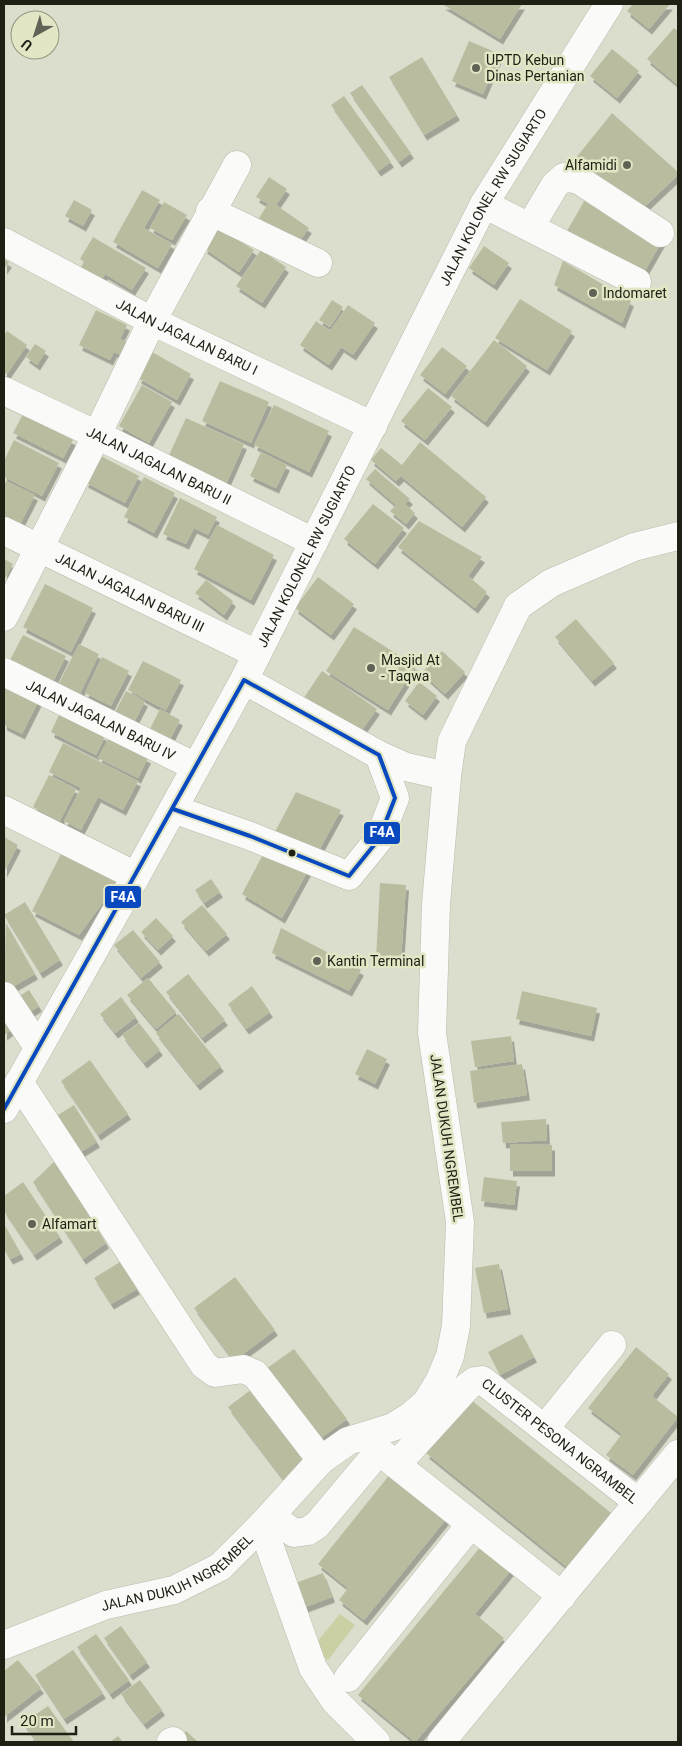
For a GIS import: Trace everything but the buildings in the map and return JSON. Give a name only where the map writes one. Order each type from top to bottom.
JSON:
[{"type":"street","name":"JALAN KOLONEL RW SUGIARTO","points":[[4,1109],[244,680],[484,204],[609,4]]},
{"type":"street","points":[[4,617],[97,434],[152,320],[210,211],[237,165]]},
{"type":"street","points":[[530,227],[555,185],[564,177],[579,180],[660,233]]},
{"type":"street","points":[[484,204],[638,282]]},
{"type":"street","points":[[210,211],[318,263]]},
{"type":"street","name":"JALAN JAGALAN BARU I","points":[[4,242],[152,320],[373,426]]},
{"type":"street","name":"JALAN JAGALAN BARU II","points":[[4,391],[97,434],[314,542]]},
{"type":"street","name":"JALAN JAGALAN BARU III","points":[[4,531],[257,654]]},
{"type":"street","name":"JALAN DUKUH NGREMBEL","points":[[4,1645],[106,1605],[174,1590],[220,1567],[267,1521],[321,1460],[348,1441],[393,1427],[412,1416],[426,1402],[440,1380],[450,1356],[456,1326],[460,1222],[432,1032],[436,904],[447,776],[452,741],[518,606],[551,583],[634,547],[678,536]]},
{"type":"street","name":"JALAN JAGALAN BARU IV","points":[[4,672],[196,767]]},
{"type":"street","points":[[244,680],[406,768],[447,776]]},
{"type":"street","points":[[173,809],[250,836],[349,876],[379,839],[394,798],[379,755]]},
{"type":"street","points":[[4,810],[136,876]]},
{"type":"street","points":[[4,996],[38,1047]]},
{"type":"street","points":[[19,1082],[204,1365],[215,1373],[242,1369],[255,1374],[321,1460]]},
{"type":"street","points":[[545,1428],[612,1345]]},
{"type":"street","name":"CLUSTER PESONA NGRAMBEL","points":[[397,1464],[475,1380],[482,1380],[638,1502],[441,1742]]},
{"type":"street","points":[[267,1521],[294,1533],[308,1531],[317,1525],[379,1451],[562,1596]]},
{"type":"street","points":[[638,1502],[678,1454]]},
{"type":"street","points":[[267,1521],[313,1668],[335,1701],[376,1742]]},
{"type":"street","points":[[348,1678],[472,1524]]},
{"type":"green space","points":[[340,1614],[355,1625],[328,1660],[312,1648]]},
{"type":"transit line","name":"F4A","points":[[4,1109],[244,680],[379,755],[395,798],[379,839],[349,876],[250,836],[173,809]]},
{"type":"place","name":"UPTD Kebun Dinas Pertanian","points":[[476,68]]},
{"type":"place","name":"Alfamidi","points":[[627,165]]},
{"type":"place","name":"Indomaret","points":[[593,293]]},
{"type":"place","name":"Masjid At - Taqwa","points":[[371,668]]},
{"type":"place","name":"Kantin Terminal","points":[[317,961]]},
{"type":"place","name":"Alfamart","points":[[32,1224]]}]
